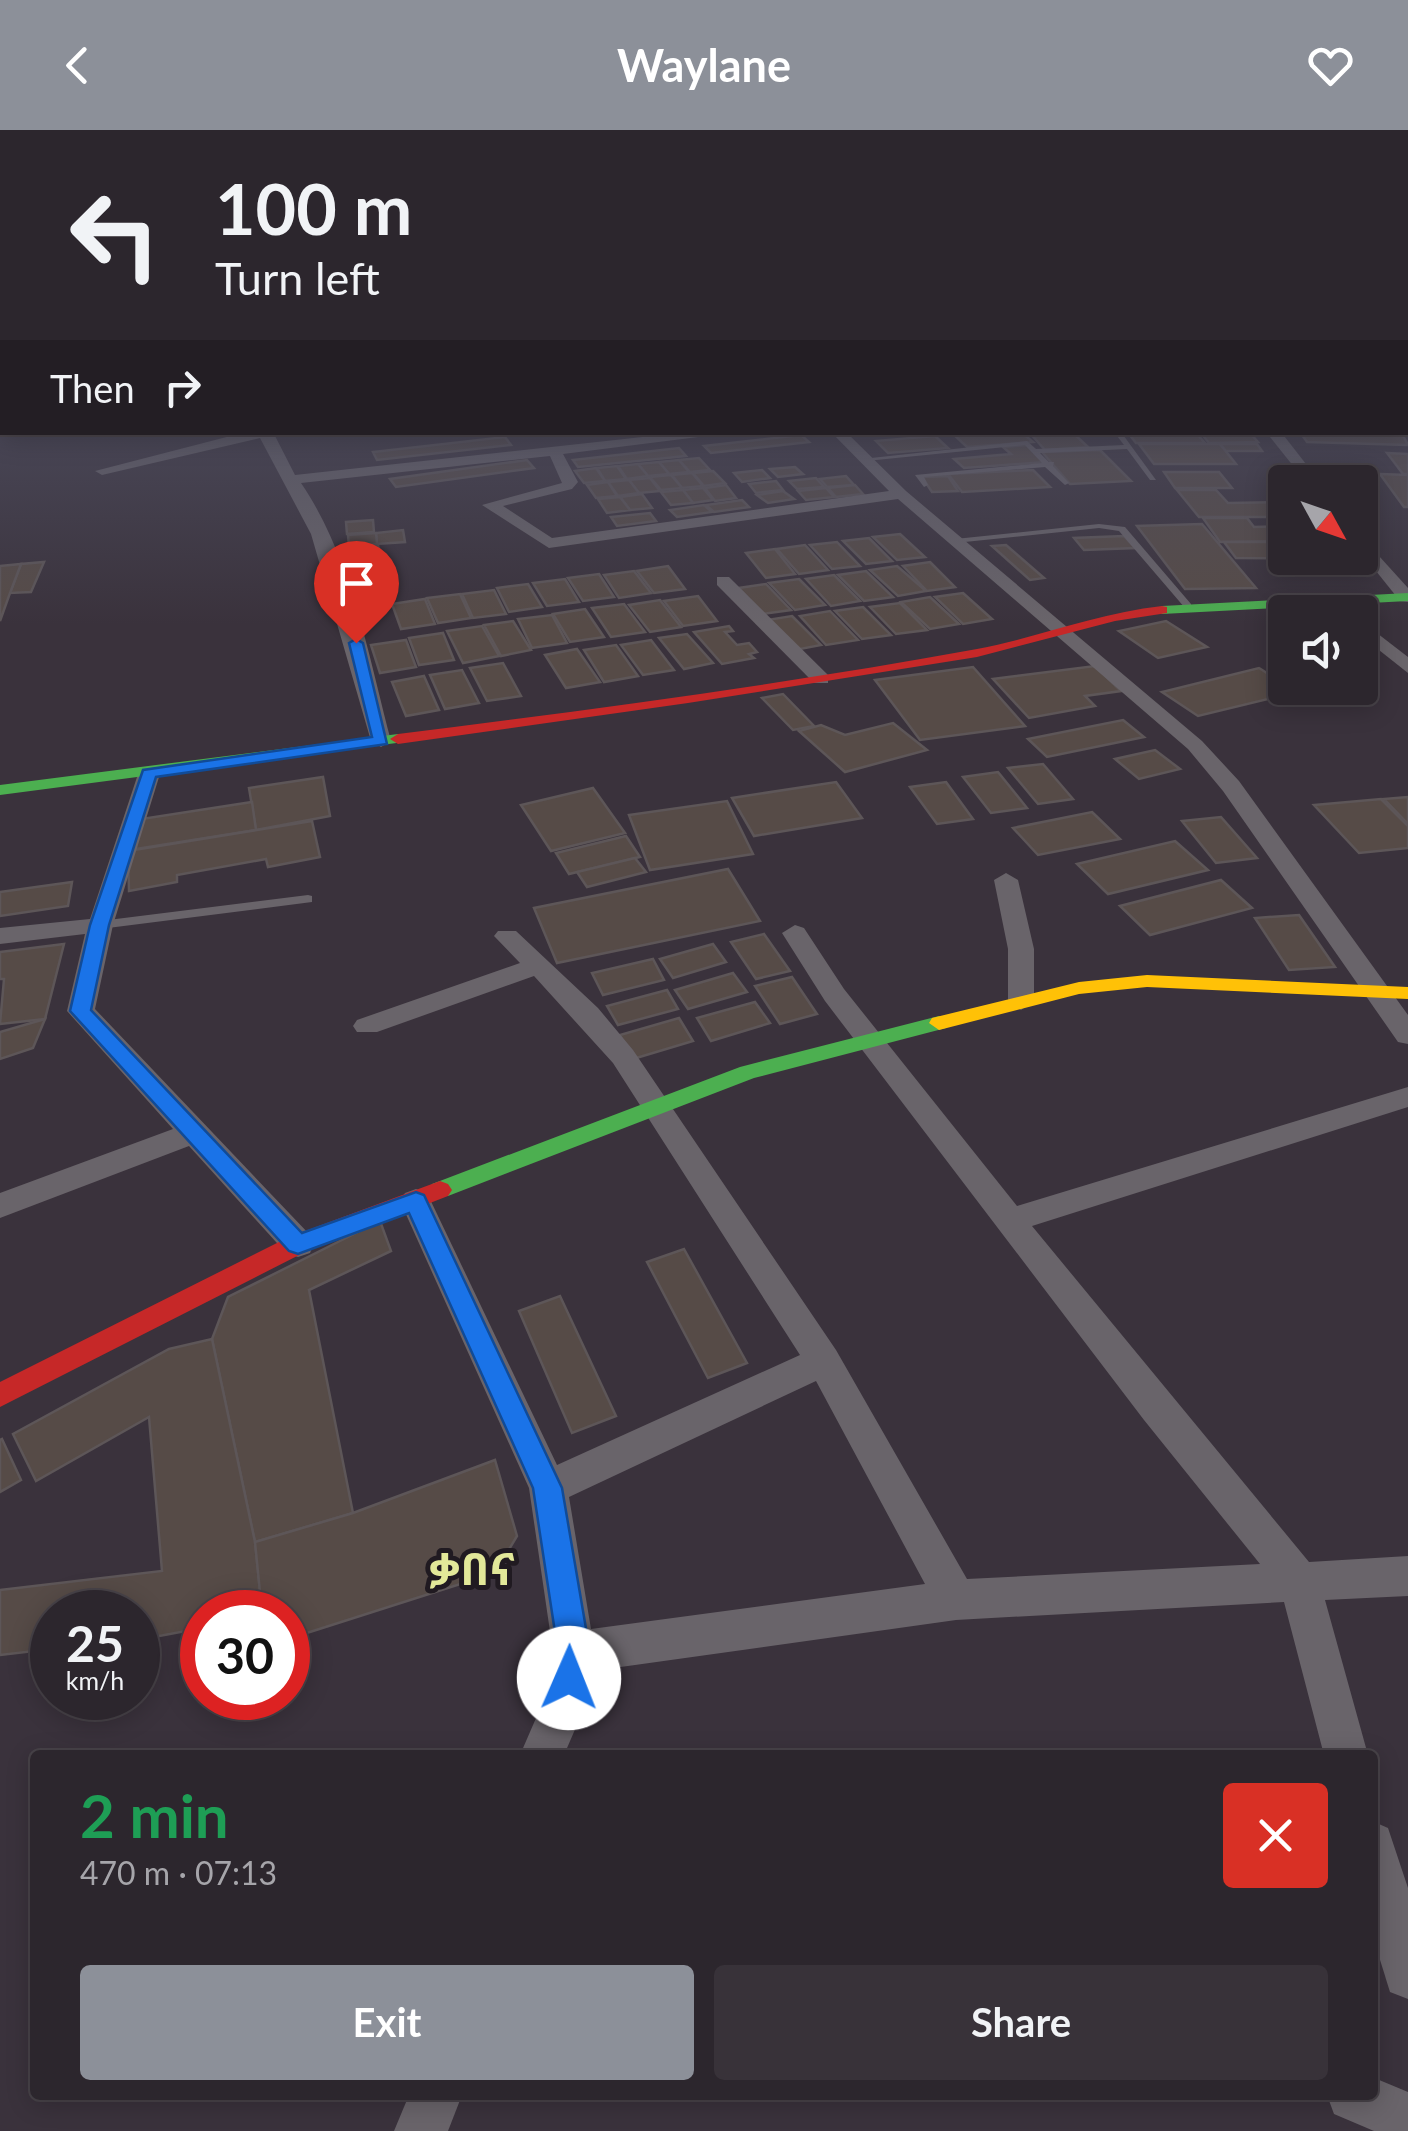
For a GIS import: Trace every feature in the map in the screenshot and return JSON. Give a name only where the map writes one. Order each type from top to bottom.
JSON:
[{"type":"street","points":[[102,471],[243,437]]},
{"type":"street","points":[[267,437],[295,479],[339,578],[381,740]]},
{"type":"street","points":[[295,479],[681,437]]},
{"type":"street","points":[[844,437],[901,494],[1194,745],[1231,786],[1408,1035]]},
{"type":"street","points":[[1277,437],[1300,465]]},
{"type":"street","points":[[554,451],[571,482],[567,486],[490,504],[549,542],[901,494]]},
{"type":"street","points":[[1378,562],[1407,597]]},
{"type":"street","points":[[723,581],[821,679]]},
{"type":"street","points":[[1378,601],[1407,597]]},
{"type":"street","points":[[0,790],[643,708],[1006,648],[1100,618],[1188,606],[1268,607]]},
{"type":"street","points":[[1378,641],[1408,668]]},
{"type":"street","points":[[149,774],[100,925],[81,1011],[298,1244]]},
{"type":"street","points":[[1006,880],[1021,949],[1021,1001]]},
{"type":"street","points":[[0,936],[100,925]]},
{"type":"street","points":[[795,933],[834,995],[1157,1410],[1301,1584],[1310,1632],[1345,1750]]},
{"type":"street","points":[[506,936],[610,1034],[822,1361],[956,1600]]},
{"type":"street","points":[[366,1026],[538,966]]},
{"type":"street","points":[[0,1395],[298,1244],[748,1072],[1021,1001],[1147,980],[1408,993]]},
{"type":"street","points":[[1012,1220],[1408,1097]]},
{"type":"street","points":[[0,1206],[194,1132]]},
{"type":"street","points":[[416,1201],[548,1488],[574,1652],[564,1704],[544,1750]]},
{"type":"street","points":[[548,1488],[822,1361]]},
{"type":"street","points":[[574,1652],[956,1600],[1408,1576]]},
{"type":"street","points":[[1378,1866],[1408,1974]]},
{"type":"street","points":[[421,2131],[434,2100]]},
{"type":"street","points":[[1365,2100],[1408,2119]]},
{"type":"lane","points":[[866,458],[1035,441],[1031,437]]},
{"type":"lane","points":[[1121,437],[1153,478]]},
{"type":"lane","points":[[956,441],[965,449]]},
{"type":"lane","points":[[1028,443],[1065,483]]},
{"type":"lane","points":[[1036,451],[1129,447]]},
{"type":"lane","points":[[924,485],[919,475],[1050,464]]},
{"type":"lane","points":[[955,541],[1099,526],[1122,529],[1188,606]]},
{"type":"lane","points":[[100,925],[308,899]]},
{"type":"building","points":[[502,437],[511,445],[377,460],[373,452]]},
{"type":"building","points":[[780,437],[804,437],[809,442],[711,453],[704,446]]},
{"type":"building","points":[[936,437],[948,448],[888,453],[876,441]]},
{"type":"building","points":[[957,437],[1027,437],[1033,442],[967,447]]},
{"type":"building","points":[[1034,437],[1078,437],[1088,447],[1045,450]]},
{"type":"building","points":[[1132,437],[1200,437],[1205,443],[1136,443]]},
{"type":"building","points":[[1204,437],[1254,437],[1258,442],[1209,443]]},
{"type":"building","points":[[1304,437],[1404,437],[1408,445],[1307,442]]},
{"type":"building","points":[[1139,444],[1220,444],[1236,464],[1154,464]]},
{"type":"building","points":[[1220,444],[1257,444],[1262,451],[1226,451]]},
{"type":"building","points":[[1027,445],[1046,462],[964,468],[954,459],[1011,454],[1003,447]]},
{"type":"building","points":[[679,448],[686,456],[578,467],[573,460]]},
{"type":"building","points":[[1100,450],[1131,481],[1070,484],[1042,452]]},
{"type":"building","points":[[1387,453],[1408,454],[1408,474],[1403,474]]},
{"type":"building","points":[[699,458],[710,470],[690,472],[679,460]]},
{"type":"building","points":[[527,460],[534,468],[396,487],[390,479]]},
{"type":"building","points":[[679,460],[689,472],[669,474],[659,462]]},
{"type":"building","points":[[659,462],[669,474],[648,476],[638,464]]},
{"type":"building","points":[[638,464],[648,476],[627,479],[618,466]]},
{"type":"building","points":[[617,466],[626,479],[605,481],[597,468]]},
{"type":"building","points":[[795,467],[803,474],[778,477],[770,469]]},
{"type":"building","points":[[596,468],[605,481],[584,483],[575,471]]},
{"type":"building","points":[[762,470],[770,478],[742,482],[734,473]]},
{"type":"building","points":[[1033,470],[1050,487],[962,492],[948,474]]},
{"type":"building","points":[[713,471],[725,483],[704,486],[693,473]]},
{"type":"building","points":[[1164,472],[1219,472],[1232,488],[1175,488]]},
{"type":"building","points":[[692,473],[703,486],[682,488],[672,475]]},
{"type":"building","points":[[1380,474],[1408,475],[1408,507],[1404,507]]},
{"type":"building","points":[[671,475],[682,488],[661,490],[650,477]]},
{"type":"building","points":[[846,476],[854,485],[827,487],[820,479]]},
{"type":"building","points":[[948,476],[958,491],[932,492],[922,477]]},
{"type":"building","points":[[650,478],[660,491],[639,493],[629,480]]},
{"type":"building","points":[[816,478],[824,487],[797,489],[789,481]]},
{"type":"building","points":[[629,480],[639,493],[618,496],[608,482]]},
{"type":"building","points":[[776,481],[783,490],[756,493],[749,484]]},
{"type":"building","points":[[608,482],[617,496],[596,498],[587,485]]},
{"type":"building","points":[[726,485],[736,498],[715,501],[705,488]]},
{"type":"building","points":[[855,485],[863,494],[836,497],[828,488]]},
{"type":"building","points":[[703,488],[713,500],[693,503],[683,490]]},
{"type":"building","points":[[826,488],[834,497],[806,500],[798,491]]},
{"type":"building","points":[[683,490],[693,503],[671,505],[661,492]]},
{"type":"building","points":[[1177,490],[1216,490],[1228,503],[1268,502],[1268,517],[1199,517]]},
{"type":"building","points":[[783,491],[794,499],[768,503],[757,495]]},
{"type":"building","points":[[642,494],[652,508],[630,510],[620,497]]},
{"type":"building","points":[[620,497],[630,510],[607,513],[598,499]]},
{"type":"building","points":[[742,500],[749,507],[714,512],[706,505]]},
{"type":"building","points":[[704,505],[712,512],[677,517],[670,510]]},
{"type":"building","points":[[650,513],[656,521],[617,526],[611,517]]},
{"type":"building","points":[[1203,518],[1247,518],[1254,527],[1268,527],[1268,541],[1220,542]]},
{"type":"building","points":[[373,520],[374,532],[347,534],[346,522]]},
{"type":"building","points":[[1202,524],[1256,588],[1185,589],[1137,526]]},
{"type":"building","points":[[403,530],[405,542],[377,544],[376,533]]},
{"type":"building","points":[[376,533],[377,544],[349,547],[348,535]]},
{"type":"building","points":[[900,534],[925,557],[897,560],[873,537]]},
{"type":"building","points":[[1124,536],[1135,548],[1084,550],[1074,538]]},
{"type":"building","points":[[869,538],[892,561],[866,564],[843,541]]},
{"type":"building","points":[[837,542],[860,566],[832,569],[810,545]]},
{"type":"building","points":[[1224,542],[1268,542],[1268,558],[1236,558]]},
{"type":"building","points":[[378,545],[380,557],[351,560],[350,548]]},
{"type":"building","points":[[805,545],[828,570],[799,574],[777,549]]},
{"type":"building","points":[[1006,545],[1044,578],[1030,580],[992,546]]},
{"type":"building","points":[[775,549],[795,574],[766,578],[746,553]]},
{"type":"building","points":[[44,562],[31,592],[10,593],[21,564]]},
{"type":"building","points":[[930,562],[955,587],[927,591],[903,566]]},
{"type":"building","points":[[21,564],[10,593],[0,621],[0,566]]},
{"type":"building","points":[[668,566],[685,589],[654,593],[637,571]]},
{"type":"building","points":[[897,566],[926,591],[898,596],[870,570]]},
{"type":"building","points":[[634,571],[651,593],[619,598],[604,575]]},
{"type":"building","points":[[866,571],[893,597],[864,601],[838,575]]},
{"type":"building","points":[[599,574],[614,597],[583,601],[568,578]]},
{"type":"building","points":[[834,575],[860,601],[831,606],[806,579]]},
{"type":"building","points":[[565,579],[579,602],[547,606],[533,583]]},
{"type":"building","points":[[799,579],[825,605],[795,610],[769,583]]},
{"type":"building","points":[[528,584],[542,607],[509,612],[497,588]]},
{"type":"building","points":[[766,584],[791,610],[762,614],[739,588]]},
{"type":"building","points":[[494,590],[506,614],[473,618],[462,594]]},
{"type":"building","points":[[963,593],[992,619],[963,624],[935,597]]},
{"type":"building","points":[[460,594],[471,618],[438,623],[427,598]]},
{"type":"building","points":[[698,596],[717,621],[683,626],[664,601]]},
{"type":"building","points":[[930,597],[959,624],[930,629],[901,602]]},
{"type":"building","points":[[425,599],[435,624],[401,629],[392,604]]},
{"type":"building","points":[[660,600],[681,627],[650,632],[629,605]]},
{"type":"building","points":[[900,603],[927,630],[896,634],[870,607]]},
{"type":"building","points":[[624,604],[645,632],[611,637],[592,608]]},
{"type":"building","points":[[863,607],[891,635],[862,639],[835,611]]},
{"type":"building","points":[[585,609],[604,637],[570,642],[553,614]]},
{"type":"building","points":[[830,611],[858,640],[826,645],[800,616]]},
{"type":"building","points":[[552,615],[567,643],[532,648],[518,619]]},
{"type":"building","points":[[792,616],[821,645],[795,650],[767,620]]},
{"type":"building","points":[[513,621],[531,650],[501,656],[484,625]]},
{"type":"building","points":[[1166,621],[1207,647],[1158,658],[1119,631]]},
{"type":"building","points":[[482,626],[499,656],[463,663],[447,631]]},
{"type":"building","points":[[729,626],[733,631],[725,632],[737,645],[749,643],[757,652],[749,654],[754,658],[722,664],[694,632]]},
{"type":"building","points":[[443,633],[454,660],[419,665],[409,638]]},
{"type":"building","points":[[687,634],[713,663],[684,669],[659,638]]},
{"type":"building","points":[[406,640],[416,667],[380,673],[371,645]]},
{"type":"building","points":[[651,640],[674,670],[643,675],[621,645]]},
{"type":"building","points":[[616,645],[638,676],[604,682],[584,650]]},
{"type":"building","points":[[577,649],[600,682],[566,688],[545,655]]},
{"type":"building","points":[[503,663],[521,696],[487,701],[470,668]]},
{"type":"building","points":[[1095,666],[1121,691],[1085,696],[1095,706],[1029,718],[993,679]]},
{"type":"building","points":[[973,667],[1025,726],[920,740],[875,680]]},
{"type":"building","points":[[1259,668],[1268,674],[1268,699],[1198,716],[1162,692]]},
{"type":"building","points":[[462,670],[479,703],[445,709],[430,675]]},
{"type":"building","points":[[424,676],[439,710],[406,716],[392,682]]},
{"type":"building","points":[[783,694],[814,726],[793,730],[762,698]]},
{"type":"building","points":[[1123,720],[1144,737],[1047,757],[1028,739]]},
{"type":"building","points":[[893,723],[927,750],[845,772],[799,731],[821,725],[845,735]]},
{"type":"building","points":[[1155,750],[1180,769],[1139,779],[1115,759]]},
{"type":"building","points":[[1043,764],[1073,799],[1038,804],[1008,768]]},
{"type":"building","points":[[998,772],[1027,808],[991,813],[963,777]]},
{"type":"building","points":[[323,777],[330,816],[256,830],[249,788]]},
{"type":"building","points":[[836,782],[862,818],[754,836],[732,798]]},
{"type":"building","points":[[946,782],[973,819],[937,824],[910,787]]},
{"type":"building","points":[[593,788],[625,833],[551,851],[521,805]]},
{"type":"building","points":[[1408,797],[1408,824],[1384,799]]},
{"type":"building","points":[[1381,799],[1408,826],[1408,848],[1359,853],[1314,805]]},
{"type":"building","points":[[727,801],[753,854],[650,870],[629,815]]},
{"type":"building","points":[[252,802],[256,830],[136,849],[135,820]]},
{"type":"building","points":[[1092,812],[1120,839],[1038,855],[1013,828]]},
{"type":"building","points":[[1221,817],[1257,858],[1216,863],[1182,821]]},
{"type":"building","points":[[312,821],[320,857],[268,867],[266,859],[177,875],[177,882],[129,891],[128,851]]},
{"type":"building","points":[[626,836],[640,857],[569,874],[556,853]]},
{"type":"building","points":[[1175,841],[1208,870],[1108,894],[1077,864]]},
{"type":"building","points":[[635,858],[646,872],[587,887],[577,872]]},
{"type":"building","points":[[728,869],[760,921],[557,963],[534,908]]},
{"type":"building","points":[[1221,880],[1252,908],[1150,935],[1120,906]]},
{"type":"building","points":[[72,882],[68,906],[0,916],[0,892]]},
{"type":"building","points":[[1299,915],[1335,967],[1289,970],[1255,918]]},
{"type":"building","points":[[764,934],[790,971],[756,979],[731,942]]},
{"type":"building","points":[[64,944],[45,1019],[0,1024],[4,979],[0,979],[0,952]]},
{"type":"building","points":[[713,944],[726,962],[673,978],[660,959]]},
{"type":"building","points":[[653,959],[664,980],[603,995],[592,973]]},
{"type":"building","points":[[733,973],[747,992],[688,1009],[675,990]]},
{"type":"building","points":[[792,977],[817,1014],[780,1024],[755,986]]},
{"type":"building","points":[[667,990],[678,1009],[618,1025],[607,1006]]},
{"type":"building","points":[[755,1002],[770,1023],[711,1041],[697,1018]]},
{"type":"building","points":[[679,1018],[693,1041],[633,1059],[620,1035]]},
{"type":"building","points":[[45,1019],[33,1048],[0,1059],[0,1032]]},
{"type":"building","points":[[380,1221],[391,1251],[309,1290],[353,1513],[255,1542],[212,1339],[228,1297]]},
{"type":"building","points":[[684,1249],[747,1363],[708,1378],[647,1262]]},
{"type":"building","points":[[560,1296],[616,1416],[572,1433],[519,1311]]},
{"type":"building","points":[[212,1339],[255,1542],[260,1590],[180,1590],[180,1632],[160,1636],[160,1590],[30,1590],[30,1652],[0,1655],[0,1590],[162,1571],[149,1417],[36,1481],[13,1434],[169,1349]]},
{"type":"building","points":[[0,1440],[21,1480],[0,1492]]},
{"type":"building","points":[[495,1460],[517,1536],[495,1573],[310,1632],[310,1590],[260,1590],[255,1542],[353,1513]]},
{"type":"traffic: fast","points":[[1162,610],[1408,597]]},
{"type":"traffic: fast","points":[[0,790],[398,739]]},
{"type":"traffic: fast","points":[[440,1190],[748,1072],[939,1023]]},
{"type":"traffic: slow","points":[[939,1023],[1079,988],[1147,981],[1408,993]]},
{"type":"traffic: jam","points":[[398,739],[688,699],[977,653],[1115,617],[1162,610]]},
{"type":"traffic: jam","points":[[0,1395],[298,1244],[440,1190]]},
{"type":"district","name":"ቃበና","points":[[472,1568]]},
{"type":"route","points":[[356,643],[381,740],[149,774],[100,925],[81,996],[81,1011],[298,1244],[416,1201],[548,1488],[574,1652],[569,1678]]}]
